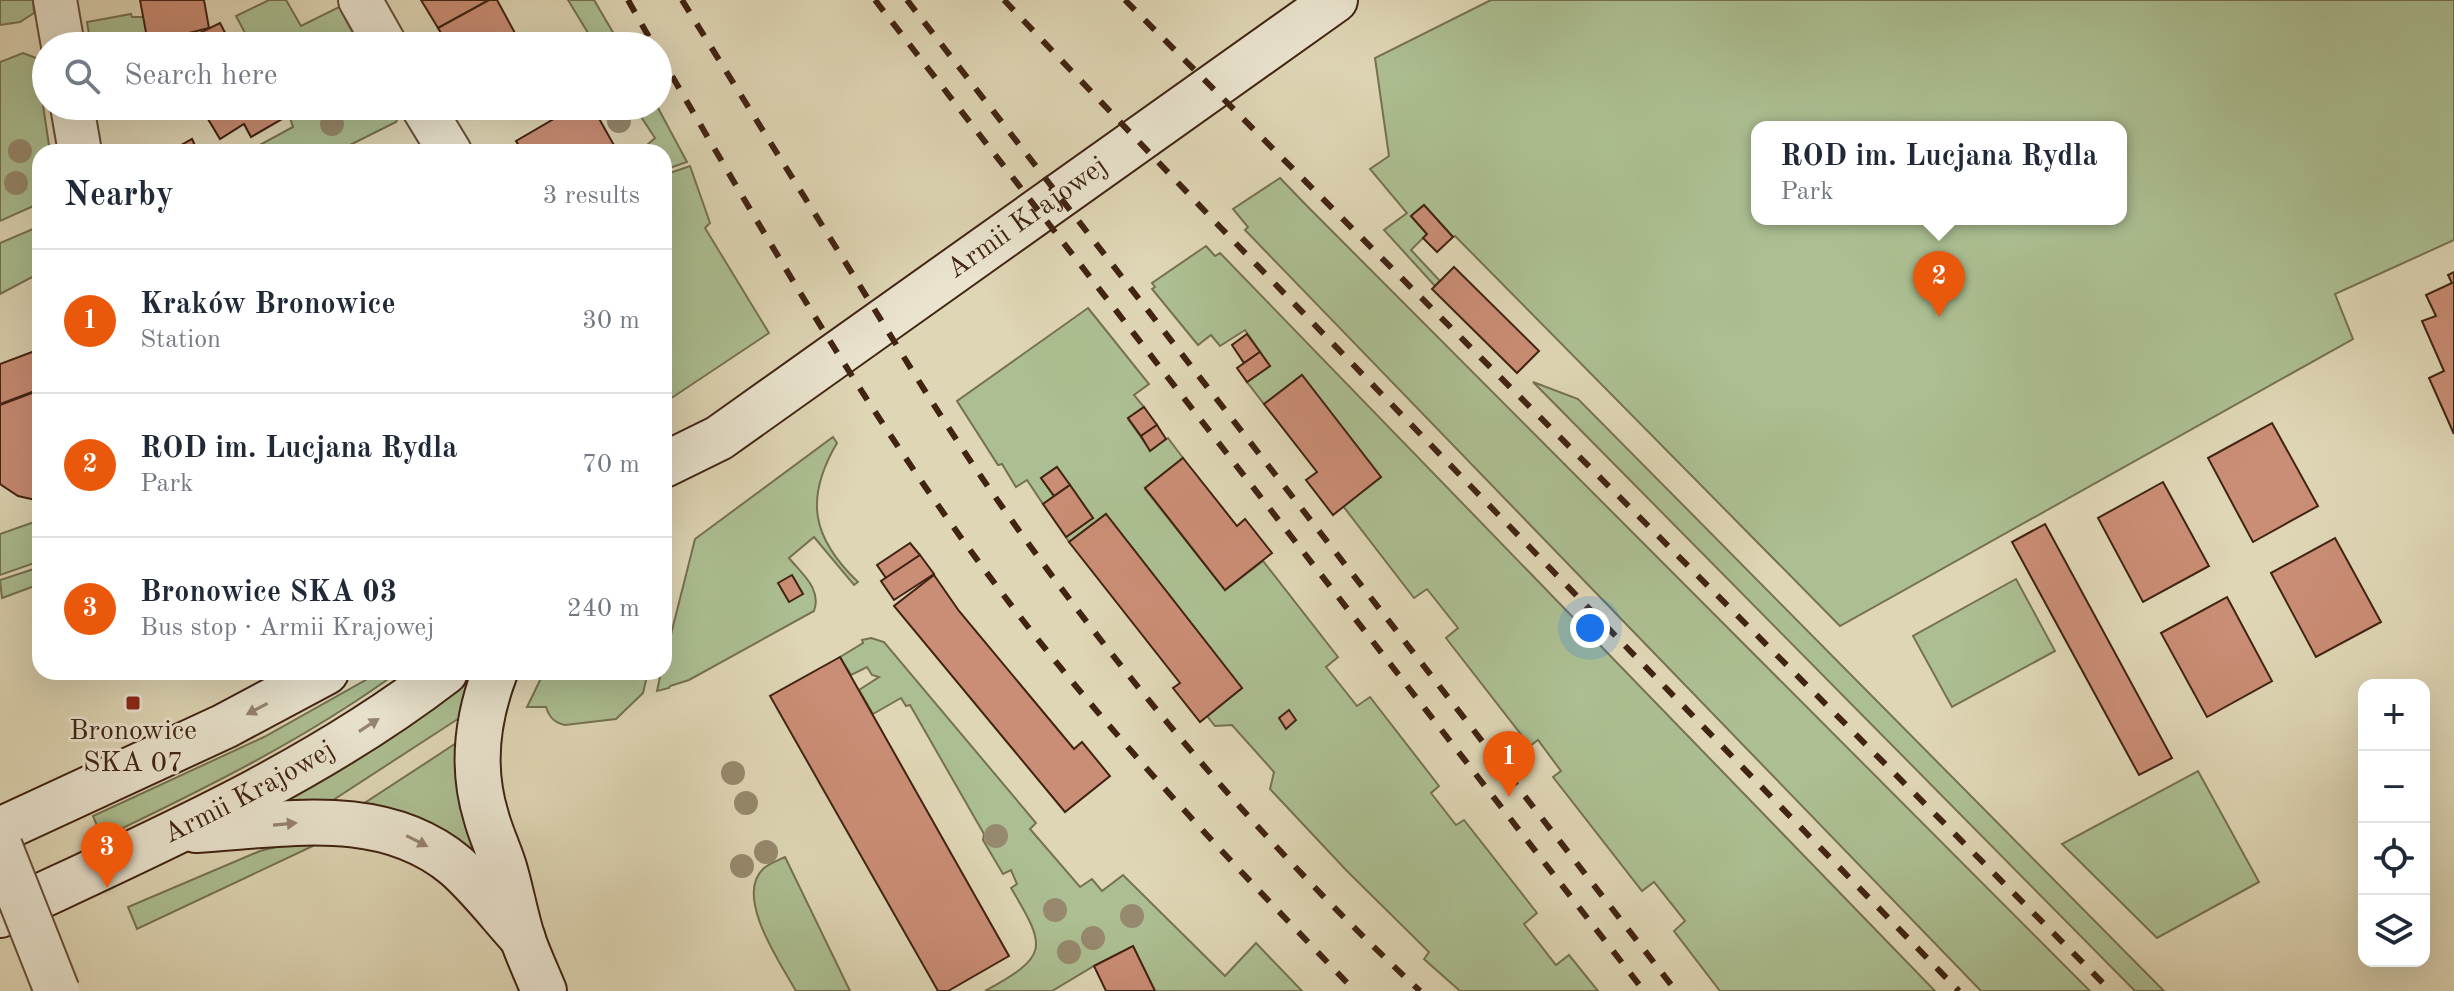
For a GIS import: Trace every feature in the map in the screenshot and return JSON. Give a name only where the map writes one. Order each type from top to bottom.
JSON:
[{"type":"main road","name":"Armii Krajowej","points":[[672,461],[719,438],[1335,0]]},
{"type":"main road","name":"Armii Krajowej","points":[[672,487],[719,438]]},
{"type":"main road","points":[[0,830],[225,726],[311,680]]},
{"type":"main road","name":"Armii Krajowej","points":[[0,915],[179,831],[299,768],[373,723],[434,680]]},
{"type":"main road","points":[[492,680],[480,723],[477,769],[486,817],[506,871],[523,939],[544,991]]},
{"type":"main road","points":[[179,831],[311,822],[369,825],[392,831],[415,839],[456,867],[523,939]]},
{"type":"main road","points":[[0,847],[57,991]]},
{"type":"street","points":[[55,0],[61,32]]},
{"type":"street","points":[[360,0],[378,32]]},
{"type":"street","points":[[74,120],[79,144]]},
{"type":"street","points":[[431,120],[445,144]]},
{"type":"green space","points":[[0,0],[33,0],[34,13],[20,22],[0,25]]},
{"type":"green space","points":[[269,0],[286,0],[301,26],[339,7],[352,32],[245,32],[236,16]]},
{"type":"green space","points":[[568,0],[594,0],[613,32],[587,32]]},
{"type":"green space","points":[[1491,0],[2454,0],[2454,240],[2335,294],[2353,339],[1840,626],[1424,205],[1411,216],[1427,234],[1411,250],[1440,281],[1435,286],[1384,230],[1407,213],[1370,169],[1389,156],[1375,58]]},
{"type":"green space","points":[[131,14],[132,17],[144,17],[146,32],[89,32],[87,22]]},
{"type":"green space","points":[[23,53],[32,56],[32,120],[45,120],[49,144],[32,144],[32,207],[0,221],[0,62]]},
{"type":"green space","points":[[291,120],[397,120],[352,144],[262,144],[293,127]]},
{"type":"green space","points":[[643,120],[664,120],[687,162],[672,167],[672,144],[648,144],[655,138]]},
{"type":"green space","points":[[690,166],[710,223],[705,228],[769,333],[672,398],[672,172]]},
{"type":"green space","points":[[1280,178],[2090,991],[1981,991],[1245,230],[1248,227],[1233,209]]},
{"type":"green space","points":[[32,229],[32,277],[0,294],[0,243]]},
{"type":"green space","points":[[1206,246],[1215,256],[1220,253],[1935,991],[1720,991],[1674,931],[1685,921],[1654,882],[1642,891],[1553,777],[1561,771],[1538,740],[1530,746],[1446,638],[1458,628],[1427,589],[1414,598],[1343,506],[1381,477],[1302,375],[1264,404],[1247,382],[1270,366],[1245,330],[1220,346],[1211,335],[1198,345],[1152,289],[1155,287],[1152,283]]},
{"type":"green space","points":[[1088,308],[1149,384],[1134,395],[1144,407],[1128,419],[1150,450],[1168,438],[1183,458],[1145,489],[1225,590],[1263,561],[1338,657],[1326,667],[1357,706],[1370,697],[1439,786],[1431,793],[1456,825],[1464,820],[1537,913],[1524,924],[1556,965],[1569,955],[1598,991],[1460,991],[1424,959],[1429,952],[1270,789],[1274,772],[1232,725],[1215,726],[1207,716],[1242,688],[1106,514],[1069,542],[1066,537],[1093,518],[1057,467],[1041,478],[1054,496],[1043,504],[1027,480],[1016,487],[1002,464],[998,465],[957,401]]},
{"type":"green space","points":[[1533,382],[1578,399],[2164,991],[2135,991]]},
{"type":"green space","points":[[833,437],[837,443],[820,482],[818,517],[831,550],[858,582],[854,585],[814,537],[789,558],[813,589],[814,611],[689,680],[657,691],[659,680],[672,680],[672,630],[695,539]]},
{"type":"green space","points":[[32,523],[32,564],[0,575],[0,534]]},
{"type":"green space","points":[[32,570],[32,587],[2,598],[0,580]]},
{"type":"green space","points":[[2016,579],[2055,651],[1952,707],[1913,636]]},
{"type":"green space","points":[[871,638],[884,642],[1036,823],[1030,829],[1080,887],[1092,879],[1102,891],[1123,875],[1225,976],[1256,943],[1302,991],[1155,991],[1133,946],[1052,991],[985,991],[1021,969],[1031,959],[1036,949],[1031,924],[1011,888],[1017,884],[1011,870],[1003,874],[983,840],[984,834],[910,705],[906,706],[901,698],[873,714],[859,690],[879,677],[872,675],[867,667],[851,675],[840,657],[863,643],[862,640]]},
{"type":"green space","points":[[366,680],[386,680],[291,741],[102,838],[93,816],[264,737]]},
{"type":"green space","points":[[472,680],[464,715],[327,804],[279,804],[390,739]]},
{"type":"green space","points":[[540,680],[646,680],[643,693],[616,719],[565,725],[552,719],[546,707],[527,707]]},
{"type":"green space","points":[[461,740],[487,870],[360,806]]},
{"type":"green space","points":[[2198,771],[2259,882],[2157,938],[2062,844]]},
{"type":"green space","points":[[317,844],[137,929],[128,907],[260,851],[284,845]]},
{"type":"green space","points":[[785,857],[850,991],[796,991],[771,948],[757,913],[755,881],[765,867]]},
{"type":"building","points":[[140,0],[204,0],[209,28],[193,32],[146,32]]},
{"type":"building","points":[[421,0],[489,0],[438,28]]},
{"type":"building","points":[[489,0],[497,0],[514,32],[440,32],[438,28]]},
{"type":"building","points":[[220,23],[225,32],[202,32]]},
{"type":"building","points":[[209,120],[280,120],[251,137],[244,124],[220,139]]},
{"type":"building","points":[[552,120],[600,120],[613,144],[518,144],[516,141]]},
{"type":"building","points":[[1424,205],[1453,237],[1437,252],[1423,238],[1427,234],[1411,216]]},
{"type":"building","points":[[1454,267],[1539,351],[1517,373],[1432,289]]},
{"type":"building","points":[[2454,272],[2454,434],[2429,378],[2444,371],[2422,321],[2436,316],[2426,295],[2452,283],[2448,275]]},
{"type":"building","points":[[1247,334],[1260,352],[1244,363],[1232,345]]},
{"type":"building","points":[[32,352],[32,392],[0,404],[0,364]]},
{"type":"building","points":[[1260,352],[1270,366],[1247,382],[1237,368]]},
{"type":"building","points":[[1302,375],[1381,477],[1333,515],[1306,480],[1317,472],[1264,404]]},
{"type":"building","points":[[32,393],[32,499],[18,496],[0,484],[0,405]]},
{"type":"building","points":[[1144,407],[1157,425],[1141,436],[1128,418]]},
{"type":"building","points":[[2272,423],[2318,506],[2253,542],[2208,458]]},
{"type":"building","points":[[1157,425],[1166,439],[1150,451],[1141,436]]},
{"type":"building","points":[[1183,458],[1237,526],[1245,519],[1272,553],[1225,590],[1145,488]]},
{"type":"building","points":[[1057,467],[1070,485],[1054,496],[1041,478]]},
{"type":"building","points":[[2163,482],[2209,566],[2143,602],[2098,518]]},
{"type":"building","points":[[1070,485],[1093,518],[1066,537],[1043,504]]},
{"type":"building","points":[[1106,514],[1242,688],[1200,722],[1173,688],[1180,683],[1069,542]]},
{"type":"building","points":[[2045,524],[2172,758],[2139,775],[2012,542]]},
{"type":"building","points":[[2335,538],[2381,622],[2316,657],[2271,573]]},
{"type":"building","points":[[910,543],[920,555],[886,578],[877,565]]},
{"type":"building","points":[[920,555],[934,574],[894,600],[881,581]]},
{"type":"building","points":[[792,575],[803,594],[789,602],[778,583]]},
{"type":"building","points":[[934,575],[959,611],[1074,749],[1082,742],[1110,776],[1065,812],[894,606]]},
{"type":"building","points":[[2227,597],[2272,681],[2207,717],[2161,633]]},
{"type":"building","points":[[840,657],[1009,956],[948,991],[938,991],[770,696]]},
{"type":"building","points":[[1289,710],[1296,720],[1286,729],[1279,718]]},
{"type":"building","points":[[1133,946],[1155,991],[1106,991],[1094,966]]},
{"type":"railway","points":[[628,0],[646,32]]},
{"type":"railway","points":[[682,0],[948,427],[1029,544],[1186,745],[1300,872],[1420,991]]},
{"type":"railway","points":[[875,0],[1644,991]]},
{"type":"railway","points":[[907,0],[1676,991]]},
{"type":"railway","points":[[1004,0],[1959,991]]},
{"type":"railway","points":[[1125,0],[2111,991]]},
{"type":"railway","points":[[672,76],[822,328],[909,462],[1002,593],[1128,748],[1355,991]]},
{"type":"place","name":"ROD im. Lucjana Rydla","points":[[1939,317]]},
{"type":"place","name":"Bronowice SKA 07","points":[[133,703]]},
{"type":"place","name":"Kraków Bronowice","points":[[1509,797]]},
{"type":"place","name":"Bronowice SKA 03","points":[[107,888]]}]
